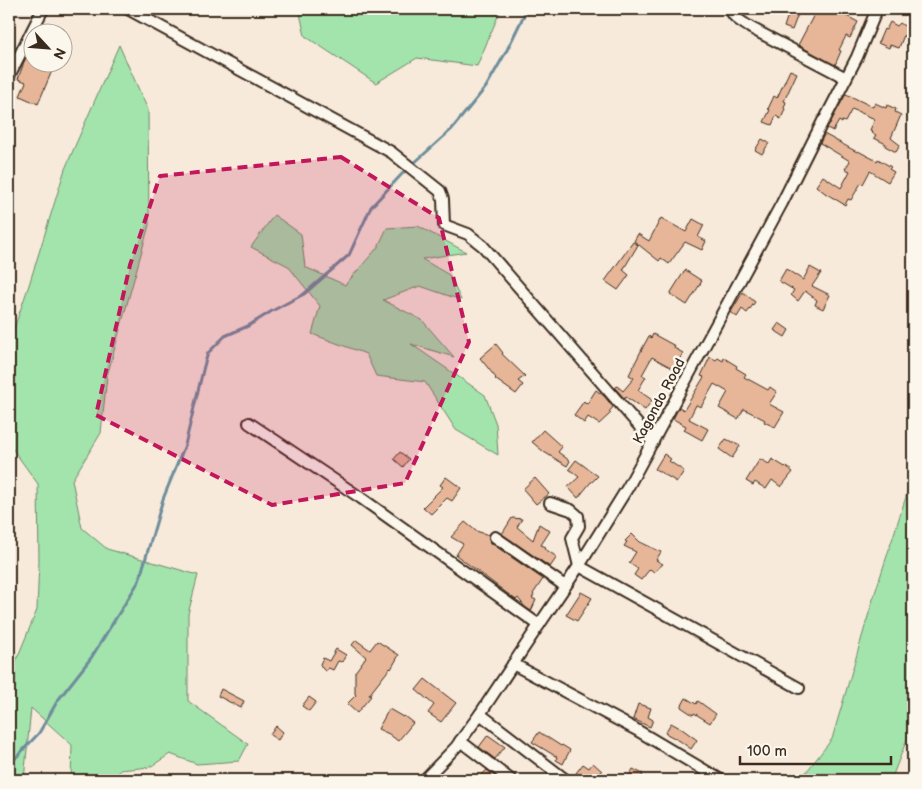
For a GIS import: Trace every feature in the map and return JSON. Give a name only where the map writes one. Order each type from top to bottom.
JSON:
[{"type":"street","points":[[9,76],[43,9]]},
{"type":"street","points":[[128,9],[391,152],[440,191],[443,199],[444,225],[468,234],[483,246],[653,442]]},
{"type":"street","points":[[730,9],[731,14],[751,28],[846,78]]},
{"type":"street","name":"Kagondo Road","points":[[424,780],[460,741],[480,714],[579,566],[628,487],[782,203],[823,121],[826,119],[857,58],[877,9]]},
{"type":"street","points":[[249,423],[361,498],[539,625]]},
{"type":"street","points":[[550,503],[571,510],[578,516],[579,526],[572,538],[579,566],[799,688]]},
{"type":"street","points":[[496,537],[565,586]]},
{"type":"street","points":[[513,664],[635,728],[721,780]]},
{"type":"street","points":[[480,714],[566,780]]},
{"type":"street","points":[[460,741],[511,780]]},
{"type":"highlighted area","points":[[341,157],[439,218],[469,342],[405,483],[272,505],[96,415],[130,265],[160,176]]},
{"type":"green space","points":[[299,9],[337,9],[337,13],[349,9],[501,9],[477,66],[417,58],[376,83],[305,36]]},
{"type":"green space","points":[[119,45],[148,110],[149,225],[107,376],[101,433],[72,480],[82,528],[107,549],[198,575],[188,614],[188,701],[248,744],[239,761],[197,764],[170,754],[150,767],[120,770],[116,780],[71,780],[72,745],[31,708],[24,780],[9,780],[9,687],[16,661],[37,610],[39,561],[38,484],[9,444],[9,343],[65,169]]},
{"type":"green space","points":[[274,215],[301,234],[305,267],[345,285],[378,247],[387,228],[418,226],[466,252],[422,259],[449,275],[461,300],[420,286],[383,300],[422,320],[454,357],[411,344],[485,395],[496,424],[498,455],[456,430],[425,382],[376,376],[366,354],[312,334],[320,306],[288,266],[251,247]]},
{"type":"green space","points":[[913,475],[913,724],[891,780],[800,780],[832,739],[874,596]]},
{"type":"building","points":[[790,9],[800,9],[792,30],[784,27]]},
{"type":"building","points":[[817,9],[838,9],[837,11],[858,22],[850,38],[846,36],[839,50],[841,51],[835,65],[798,45]]},
{"type":"building","points":[[890,22],[897,26],[900,23],[913,32],[913,42],[904,35],[899,48],[890,45],[889,48],[878,43],[884,29],[886,30]]},
{"type":"building","points":[[22,67],[22,72],[51,72],[38,104],[20,96],[26,82],[18,79]]},
{"type":"building","points":[[790,70],[797,73],[784,101],[786,102],[785,109],[781,119],[776,116],[772,125],[764,122],[774,96],[777,98]]},
{"type":"building","points":[[846,94],[873,107],[875,103],[886,108],[887,105],[896,109],[895,112],[901,115],[891,138],[900,145],[896,152],[874,138],[876,135],[870,130],[875,119],[852,109],[845,122],[839,121],[833,131],[827,128]]},
{"type":"building","points":[[824,135],[877,161],[878,159],[891,167],[889,169],[894,172],[888,182],[870,171],[863,184],[861,183],[851,200],[848,199],[845,205],[825,193],[816,186],[823,176],[841,188],[850,171],[845,169],[850,161],[820,143]]},
{"type":"building","points":[[762,139],[769,143],[762,154],[755,150]]},
{"type":"building","points":[[661,218],[686,232],[693,219],[704,225],[698,237],[706,241],[702,250],[685,242],[669,264],[661,258],[659,261],[634,241],[638,234],[649,241]]},
{"type":"building","points":[[633,242],[638,245],[623,270],[629,275],[618,290],[605,281]]},
{"type":"building","points":[[810,267],[821,273],[812,286],[830,295],[823,309],[815,305],[817,300],[805,291],[798,301],[791,295],[794,290],[779,281],[786,269],[803,280]]},
{"type":"building","points":[[685,270],[702,281],[687,305],[670,294]]},
{"type":"building","points":[[743,292],[755,302],[747,313],[742,309],[737,317],[731,312]]},
{"type":"building","points":[[779,323],[789,330],[785,337],[774,330]]},
{"type":"building","points":[[653,334],[675,346],[674,348],[683,353],[674,369],[652,357],[642,375],[646,377],[638,390],[652,400],[645,410],[626,397],[625,399],[615,388],[617,386],[623,391],[634,378],[629,375],[649,336],[651,338]]},
{"type":"building","points":[[496,344],[502,354],[525,376],[518,381],[523,385],[516,394],[495,379],[480,358]]},
{"type":"building","points":[[710,357],[723,361],[724,358],[746,374],[744,377],[768,390],[770,387],[777,392],[769,404],[784,412],[775,427],[744,409],[738,419],[719,408],[728,392],[714,384],[701,407],[696,405],[689,419],[708,429],[702,440],[684,430],[686,426],[673,419],[679,407],[684,410],[704,377],[701,376]]},
{"type":"building","points":[[596,390],[613,407],[609,412],[611,413],[599,424],[588,417],[584,423],[574,415],[584,401],[587,404]]},
{"type":"building","points":[[543,430],[562,447],[558,452],[570,461],[567,466],[532,442]]},
{"type":"building","points":[[726,439],[740,446],[732,458],[719,449]]},
{"type":"building","points":[[400,452],[409,459],[403,467],[394,459]]},
{"type":"building","points":[[664,454],[671,459],[669,461],[684,471],[677,482],[655,469]]},
{"type":"building","points":[[760,459],[769,464],[772,459],[793,472],[781,487],[772,480],[766,489],[755,482],[753,485],[746,481]]},
{"type":"building","points":[[576,460],[598,476],[578,498],[568,487],[579,477],[569,469]]},
{"type":"building","points":[[446,477],[461,488],[452,501],[447,498],[431,514],[423,507],[443,487],[440,485]]},
{"type":"building","points":[[535,478],[549,494],[536,504],[523,489]]},
{"type":"building","points":[[512,518],[522,519],[517,527],[533,540],[539,524],[550,531],[541,545],[557,557],[550,567],[502,534]]},
{"type":"building","points":[[465,522],[476,531],[489,535],[491,543],[543,579],[533,594],[532,598],[536,600],[531,611],[518,598],[516,600],[456,555],[463,544],[451,537]]},
{"type":"building","points":[[632,534],[640,542],[661,552],[656,560],[663,564],[654,572],[650,569],[641,580],[634,575],[638,569],[629,563],[636,552],[624,546],[627,542],[625,541]]},
{"type":"building","points":[[581,592],[592,598],[577,621],[566,615]]},
{"type":"building","points":[[356,640],[370,650],[377,641],[399,655],[391,669],[369,695],[371,696],[357,713],[347,704],[356,695],[355,672],[366,657],[352,645]]},
{"type":"building","points":[[336,649],[346,655],[342,662],[338,661],[333,670],[329,668],[325,671],[320,664],[323,658],[329,661]]},
{"type":"building","points":[[425,679],[456,703],[441,722],[428,713],[434,705],[416,690]]},
{"type":"building","points":[[221,689],[244,701],[241,708],[218,696]]},
{"type":"building","points":[[309,697],[316,702],[309,711],[302,706]]},
{"type":"building","points":[[686,698],[696,704],[698,701],[716,714],[710,723],[681,707]]},
{"type":"building","points":[[638,704],[651,708],[648,717],[653,720],[650,727],[633,719]]},
{"type":"building","points":[[389,709],[404,716],[413,723],[398,741],[378,729]]},
{"type":"building","points":[[671,723],[697,740],[691,749],[665,733]]},
{"type":"building","points":[[276,726],[283,732],[278,740],[270,735]]},
{"type":"building","points":[[539,732],[570,750],[563,764],[556,760],[557,757],[532,742]]},
{"type":"building","points":[[488,735],[505,747],[495,759],[479,747]]},
{"type":"building","points":[[593,763],[602,771],[596,780],[585,780],[576,773],[583,764],[589,768]]},
{"type":"building","points":[[633,769],[643,774],[640,780],[627,780]]},
{"type":"building","points":[[487,770],[500,780],[476,780]]},
{"type":"waterway","points":[[9,765],[39,733],[58,700],[91,658],[139,581],[163,499],[185,445],[208,353],[225,336],[248,326],[304,294],[349,255],[371,207],[403,173],[451,130],[486,87],[527,9]]}]
